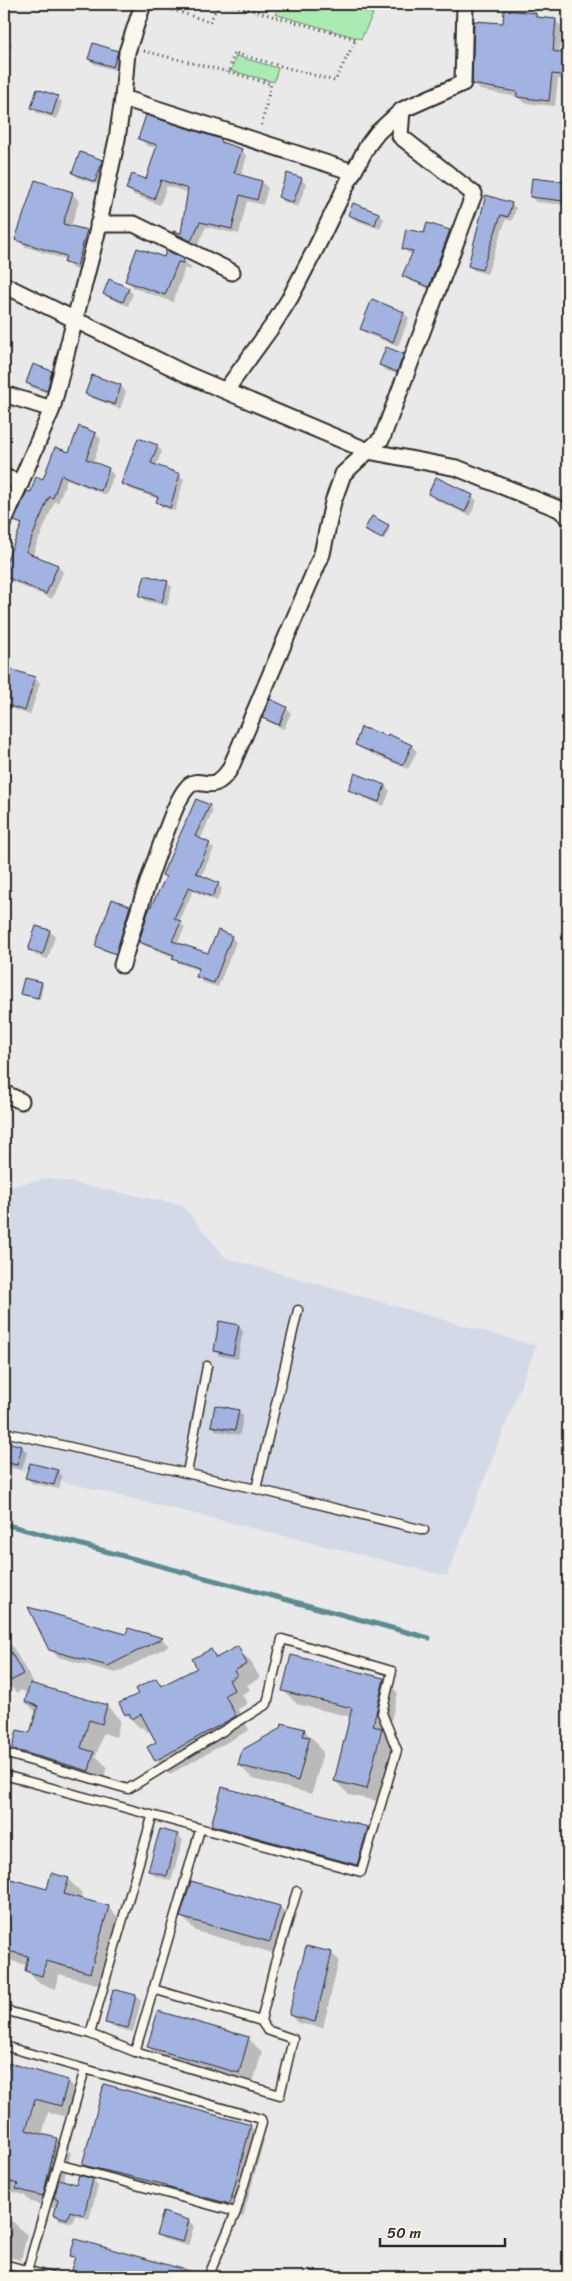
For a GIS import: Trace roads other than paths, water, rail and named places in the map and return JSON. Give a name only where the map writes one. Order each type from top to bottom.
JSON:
[{"type":"street","points":[[4,520],[52,409],[76,320],[117,139],[128,48],[143,4]]},
{"type":"street","points":[[226,390],[290,298],[353,172],[377,133],[402,110],[463,83],[465,4]]},
{"type":"street","points":[[123,98],[353,172]]},
{"type":"street","points":[[122,966],[148,882],[174,812],[185,789],[196,782],[216,784],[222,780],[230,768],[322,554],[333,502],[343,474],[382,438],[474,194],[400,136],[402,110]]},
{"type":"street","points":[[98,224],[134,224],[232,272]]},
{"type":"street","points":[[4,285],[188,375],[368,451],[457,468],[559,509],[568,517]]},
{"type":"street","points":[[4,394],[52,409]]},
{"type":"street","points":[[4,477],[21,483]]},
{"type":"street","points":[[4,1093],[21,1101]]},
{"type":"lane","points":[[256,1489],[298,1310]]},
{"type":"lane","points":[[187,1473],[207,1366]]},
{"type":"lane","points":[[4,1432],[256,1489],[424,1530]]},
{"type":"lane","points":[[4,1753],[128,1789],[268,1704],[282,1639],[392,1671],[382,1712],[397,1750],[361,1872],[200,1830],[4,1775]]},
{"type":"lane","points":[[90,2034],[152,1816]]},
{"type":"lane","points":[[135,2052],[200,1830]]},
{"type":"lane","points":[[261,2021],[275,1963],[297,1892]]},
{"type":"lane","points":[[4,2010],[90,2034],[135,2052],[280,2095],[293,2039],[267,2030],[261,2021],[153,1989]]},
{"type":"lane","points":[[4,2046],[261,2119],[262,2122],[236,2212],[208,2277]]},
{"type":"lane","points":[[28,2271],[85,2069]]},
{"type":"lane","points":[[58,2164],[236,2212]]},
{"type":"lane","points":[[4,2264],[50,2277]]},
{"type":"waterway","points":[[4,1524],[429,1638]]}]
